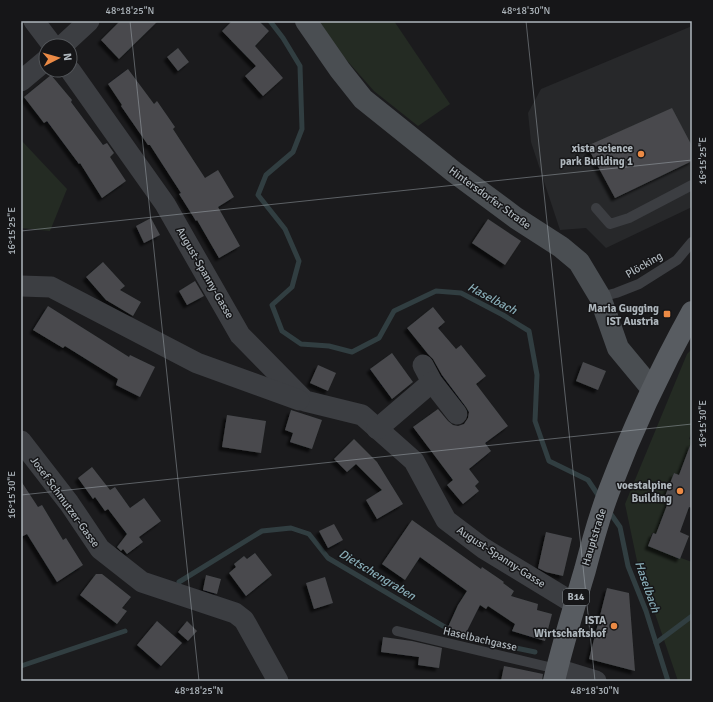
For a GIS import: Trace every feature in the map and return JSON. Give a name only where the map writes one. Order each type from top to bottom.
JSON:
[{"type":"main road","name":"Hauptstraße","points":[[556,675],[574,604],[609,491],[652,389],[692,312]]},
{"type":"street","points":[[34,21],[47,38]]},
{"type":"street","points":[[71,38],[89,21]]},
{"type":"street","name":"Hintersdorfer Straße","points":[[306,21],[340,70],[363,99],[454,172],[579,262],[600,296],[618,348],[652,389]]},
{"type":"street","points":[[21,81],[38,67]]},
{"type":"street","name":"August-Spanny-Gasse","points":[[76,78],[165,204],[240,335],[305,402],[362,415],[414,461],[446,520],[483,548],[574,604]]},
{"type":"street","points":[[21,286],[51,287],[197,363],[305,402]]},
{"type":"street","points":[[377,429],[428,373],[457,414]]},
{"type":"street","name":"Josef Schmutzer-Gasse","points":[[21,441],[69,503],[100,549],[142,582],[235,613],[244,620],[278,681]]},
{"type":"street","points":[[556,675],[596,681]]},
{"type":"lane","points":[[596,208],[610,224],[629,218],[692,185]]},
{"type":"lane","name":"Plöcking","points":[[600,296],[616,293],[639,284],[677,260],[692,242]]},
{"type":"lane","name":"Haselbachgasse","points":[[397,632],[556,675]]},
{"type":"shaded area","points":[[312,21],[394,21],[450,104],[418,126],[374,91]]},
{"type":"shaded area","points":[[692,26],[692,207],[606,248],[586,228],[560,230],[531,142],[528,113],[541,89]]},
{"type":"shaded area","points":[[21,140],[67,189],[50,231],[21,228]]},
{"type":"shaded area","points":[[692,349],[692,431],[689,439],[692,440],[679,475],[674,473],[665,499],[669,500],[656,534],[652,533],[648,546],[692,562],[692,681],[678,681],[637,561],[625,504],[687,354]]},
{"type":"building","points":[[120,21],[158,21],[119,59],[101,40]]},
{"type":"building","points":[[232,21],[259,21],[269,31],[255,46],[283,78],[263,96],[245,76],[256,66],[222,31]]},
{"type":"building","points":[[178,48],[189,62],[178,71],[167,57]]},
{"type":"building","points":[[128,69],[154,104],[157,101],[175,127],[173,129],[205,178],[218,170],[234,197],[218,207],[240,246],[219,258],[197,220],[196,221],[179,194],[181,193],[150,145],[148,145],[121,106],[122,105],[108,84]]},
{"type":"building","points":[[47,78],[54,78],[72,100],[71,102],[103,145],[107,143],[114,153],[110,157],[126,181],[102,198],[80,163],[79,164],[47,121],[44,123],[24,97]]},
{"type":"building","name":"xista science park Building 1","points":[[672,108],[692,146],[692,161],[615,198],[587,146]]},
{"type":"building","points":[[151,218],[160,235],[144,243],[136,226]]},
{"type":"building","points":[[488,219],[521,241],[505,265],[472,243]]},
{"type":"building","points":[[103,262],[125,286],[120,290],[141,302],[133,316],[106,300],[86,277]]},
{"type":"building","points":[[195,281],[204,296],[187,305],[179,291]]},
{"type":"building","points":[[48,306],[129,357],[130,355],[155,367],[140,397],[116,385],[118,379],[65,346],[63,348],[33,330]]},
{"type":"building","points":[[433,307],[445,322],[438,328],[456,349],[461,345],[486,376],[476,384],[508,426],[485,443],[491,451],[469,469],[479,482],[475,486],[479,491],[463,504],[447,485],[453,480],[413,427],[438,409],[448,421],[453,425],[458,426],[464,424],[468,418],[469,412],[442,375],[433,359],[407,328]]},
{"type":"building","points":[[392,353],[413,382],[392,399],[370,369]]},
{"type":"building","points":[[583,362],[606,371],[598,390],[576,381]]},
{"type":"building","points":[[318,365],[336,373],[328,391],[310,383]]},
{"type":"building","points":[[291,410],[322,420],[312,449],[290,442],[293,433],[285,430]]},
{"type":"building","points":[[227,415],[266,421],[261,453],[222,447]]},
{"type":"building","points":[[354,439],[377,462],[403,504],[377,519],[366,500],[382,490],[356,464],[347,472],[334,459]]},
{"type":"building","name":"voestalpine Building","points":[[691,443],[692,508],[689,507],[680,532],[689,536],[680,559],[648,546],[653,533],[656,534],[669,500],[664,499],[674,473],[679,475]]},
{"type":"building","points":[[92,467],[110,490],[115,487],[130,508],[144,498],[161,521],[139,537],[143,542],[127,554],[123,549],[121,551],[117,547],[127,534],[108,509],[105,511],[95,497],[93,499],[78,478]]},
{"type":"building","points":[[21,481],[38,507],[42,505],[63,540],[66,538],[83,565],[57,582],[27,534],[21,537]]},
{"type":"building","points":[[412,520],[481,569],[482,567],[504,582],[503,583],[514,591],[511,596],[538,604],[537,610],[552,614],[545,641],[512,631],[515,624],[488,606],[486,609],[480,605],[465,635],[448,627],[458,605],[467,591],[420,557],[405,580],[382,564]]},
{"type":"building","points":[[334,524],[343,540],[328,548],[319,531]]},
{"type":"building","points":[[546,532],[572,538],[563,576],[546,572],[538,568]]},
{"type":"building","points":[[255,553],[272,575],[246,596],[229,573],[236,567],[234,564],[244,556],[247,559]]},
{"type":"building","points":[[96,574],[102,574],[131,597],[122,608],[127,611],[117,624],[80,595]]},
{"type":"building","points":[[206,575],[221,579],[217,594],[203,590]]},
{"type":"building","points":[[325,577],[333,603],[314,609],[306,583]]},
{"type":"building","name":"ISTA Wirtschaftshof","points":[[607,588],[629,593],[635,671],[589,659]]},
{"type":"building","points":[[157,621],[182,643],[161,666],[137,645]]},
{"type":"building","points":[[187,621],[197,631],[188,641],[178,632]]},
{"type":"building","points":[[383,637],[412,641],[442,648],[439,668],[418,665],[419,657],[381,652]]},
{"type":"building","points":[[504,666],[543,674],[542,681],[501,681]]},
{"type":"waterway","name":"Haselbach","points":[[270,21],[283,38],[300,66],[302,129],[293,152],[266,175],[258,195],[285,229],[299,261],[292,287],[272,305],[282,331],[301,344],[329,346],[352,352],[379,338],[394,311],[436,291],[461,293],[503,315],[529,331],[537,375],[535,421],[549,461],[588,480],[600,498]]},
{"type":"waterway","name":"Haselbach","points":[[608,510],[620,527],[628,566],[646,611],[656,643]]},
{"type":"waterway","name":"Dietschengraben","points":[[179,582],[262,531],[291,528],[309,534],[328,558],[443,626],[473,639],[535,652]]},
{"type":"waterway","name":"Haselbach","points":[[668,681],[656,643],[692,616]]},
{"type":"waterway","name":"Dietschengraben","points":[[21,666],[125,631]]},
{"type":"place","name":"xista science park Building 1","points":[[641,154]]},
{"type":"place","name":"Maria Gugging IST Austria","points":[[667,314]]},
{"type":"place","name":"voestalpine Building","points":[[680,491]]},
{"type":"place","name":"ISTA Wirtschaftshof","points":[[614,626]]}]
